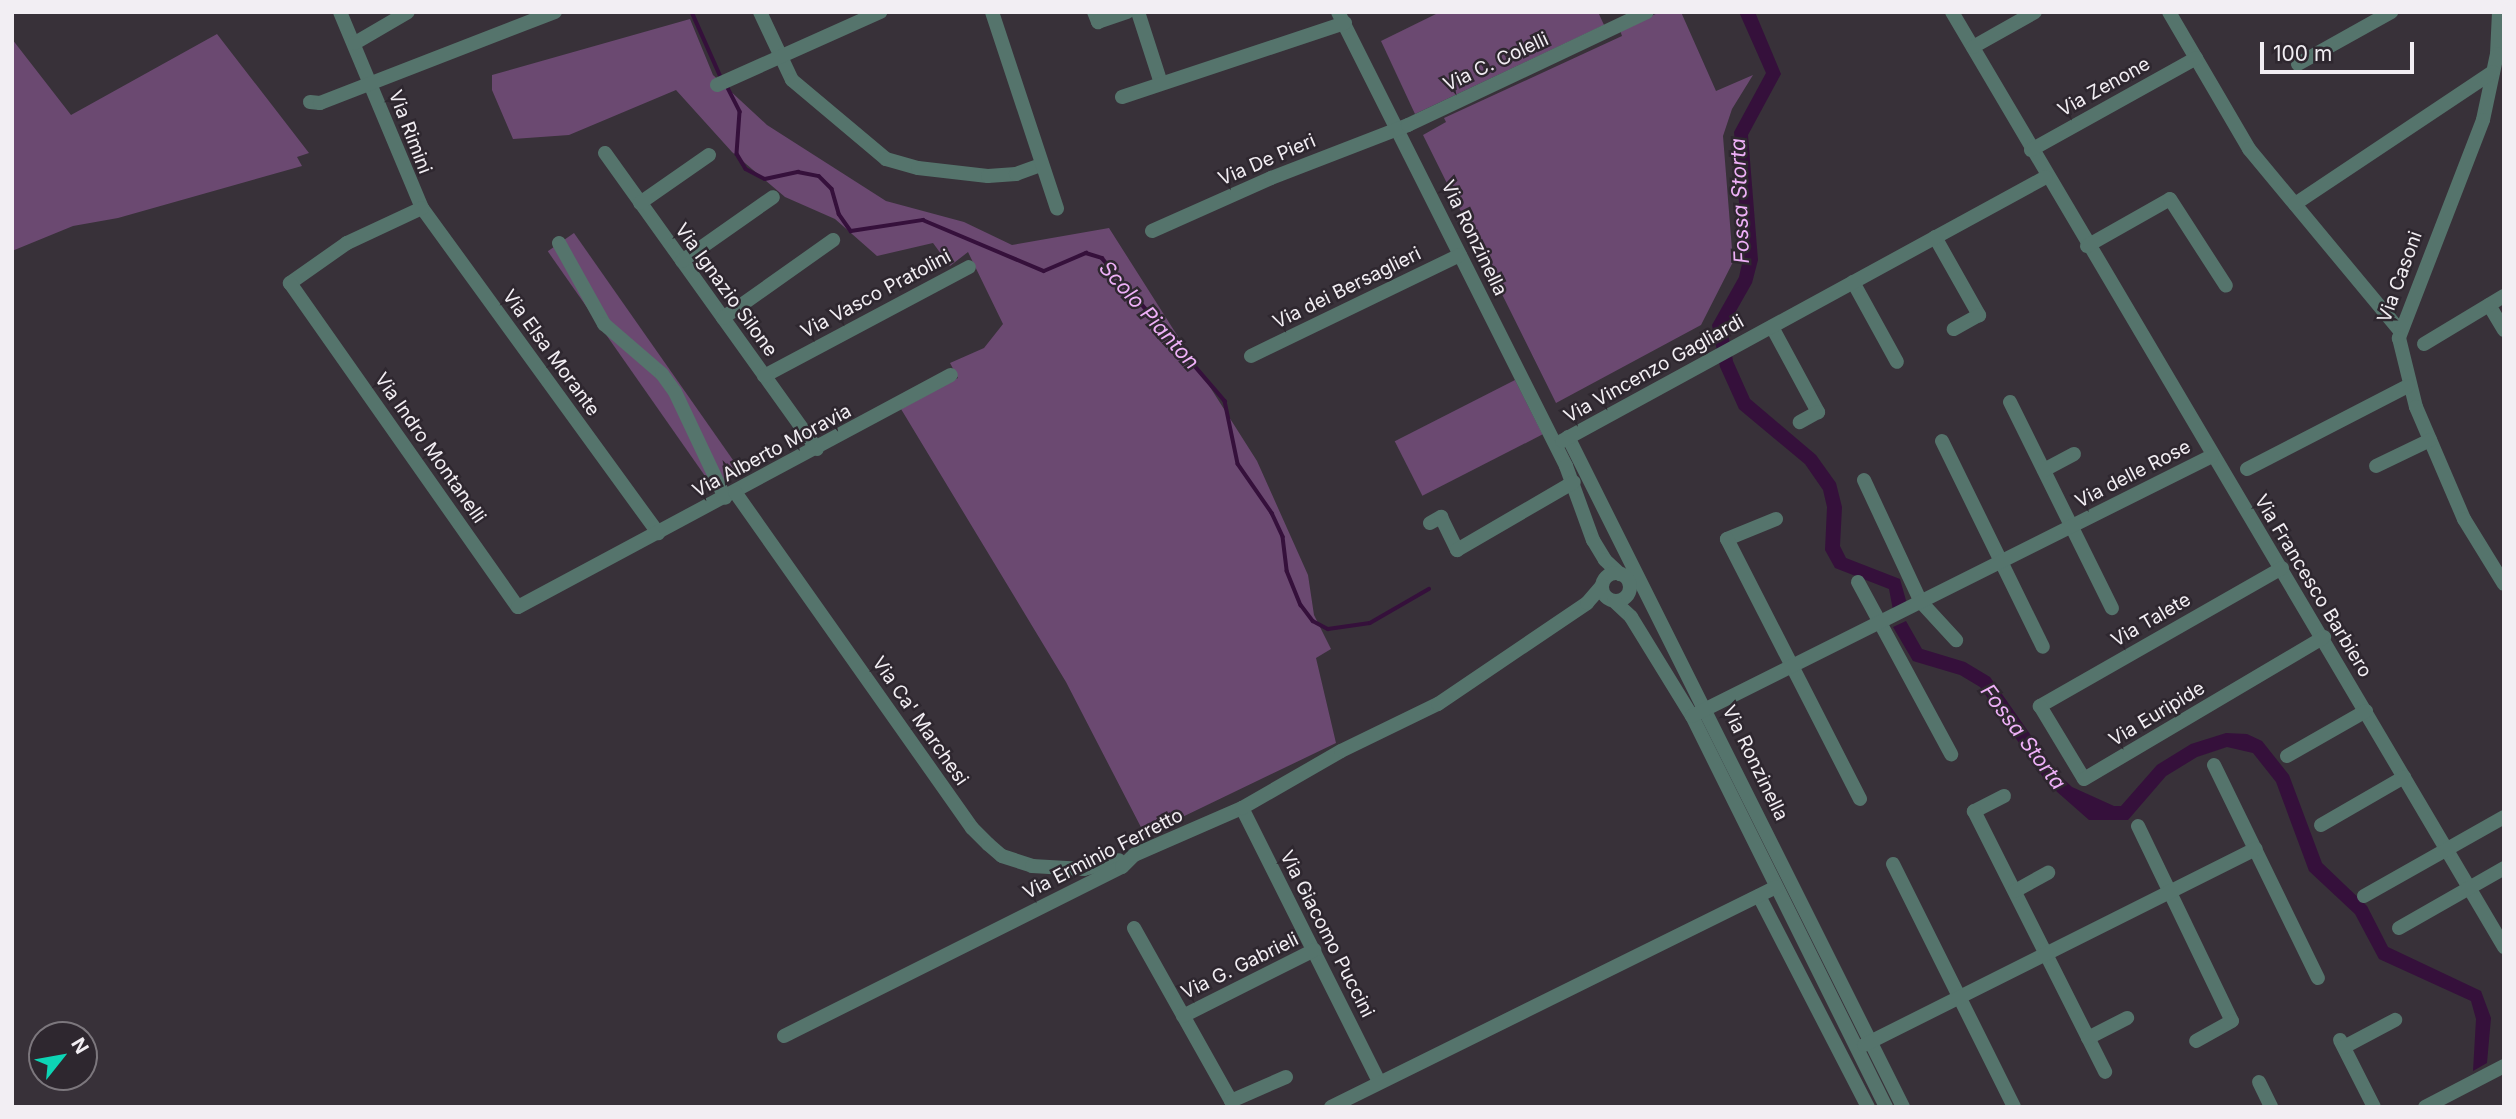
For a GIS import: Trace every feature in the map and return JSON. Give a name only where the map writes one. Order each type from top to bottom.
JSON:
[{"type":"street","name":"Via Rimini","points":[[340,12],[355,43],[418,202]]},
{"type":"street","points":[[355,43],[408,12]]},
{"type":"street","points":[[370,83],[522,18],[555,12]]},
{"type":"street","points":[[760,12],[792,80],[886,159],[918,168],[988,176],[1016,174],[1041,164]]},
{"type":"street","points":[[717,85],[880,12]]},
{"type":"street","points":[[992,12],[1057,209]]},
{"type":"street","points":[[1094,12],[1098,22],[1127,12]]},
{"type":"street","points":[[1138,12],[1161,83]]},
{"type":"street","name":"Via C. Colelli","points":[[1399,128],[1647,12]]},
{"type":"street","name":"Via Francesco Barbiero","points":[[1952,12],[2046,177],[2324,638],[2504,947]]},
{"type":"street","points":[[1973,47],[2035,12]]},
{"type":"street","points":[[2169,12],[2249,149],[2400,331]]},
{"type":"street","points":[[2298,64],[2391,12]]},
{"type":"street","name":"Via Casoni","points":[[2499,12],[2494,72],[2483,120],[2400,331],[2407,386],[2464,519],[2504,584]]},
{"type":"street","points":[[1122,97],[1341,18]]},
{"type":"street","name":"Via Ronzinella","points":[[1341,18],[1399,128],[1460,256],[1707,709],[1903,1107]]},
{"type":"street","name":"Via Zenone","points":[[2031,150],[2196,58]]},
{"type":"street","points":[[2295,204],[2494,72]]},
{"type":"street","name":"Via Rimini","points":[[310,102],[320,103],[370,83]]},
{"type":"street","name":"Via De Pieri","points":[[1152,232],[1271,178],[1399,128]]},
{"type":"street","name":"Via Ignazio Silone","points":[[605,153],[817,449]]},
{"type":"street","points":[[640,203],[709,155]]},
{"type":"street","name":"Via Vincenzo Gagliardi","points":[[1562,441],[2046,177]]},
{"type":"street","points":[[682,261],[773,197]]},
{"type":"street","points":[[2087,246],[2170,200],[2226,286]]},
{"type":"street","name":"Via Indro Montanelli","points":[[418,202],[347,243],[290,283],[518,607],[610,559]]},
{"type":"street","name":"Via Elsa Morante","points":[[418,202],[658,533]]},
{"type":"street","points":[[1935,237],[1979,315],[1954,329]]},
{"type":"street","points":[[723,318],[833,240]]},
{"type":"street","name":"Via Ca' Marchesi","points":[[559,243],[604,324],[662,374],[675,392],[730,495],[972,828],[1002,856],[1032,866],[1084,869],[1134,855]]},
{"type":"street","name":"Via dei Bersaglieri","points":[[1251,356],[1460,256]]},
{"type":"street","name":"Via Vasco Pratolini","points":[[764,376],[969,267]]},
{"type":"street","points":[[1853,282],[1897,362]]},
{"type":"street","points":[[2424,344],[2504,296]]},
{"type":"street","points":[[2489,305],[2504,330]]},
{"type":"street","name":"Via Vincenzo Gagliardi","points":[[1772,327],[1818,412],[1800,422]]},
{"type":"street","name":"Via Alberto Moravia","points":[[610,559],[951,376]]},
{"type":"street","points":[[2248,469],[2407,386]]},
{"type":"street","name":"Via delle Rose","points":[[2010,402],[2112,608]]},
{"type":"street","points":[[2376,466],[2430,440]]},
{"type":"street","name":"Via Ronzinella","points":[[1562,441],[1597,547],[1604,582],[1612,600],[1636,625],[1692,716],[1886,1107]]},
{"type":"street","points":[[1942,441],[1999,563],[2043,646]]},
{"type":"street","points":[[2044,470],[2074,454]]},
{"type":"street","name":"Via delle Rose","points":[[1692,716],[2212,456]]},
{"type":"street","points":[[1864,480],[1921,602],[1956,640]]},
{"type":"street","points":[[1430,523],[1441,517],[1457,550],[1574,482]]},
{"type":"street","points":[[1776,519],[1727,539],[1789,668],[1860,799]]},
{"type":"street","name":"Via Ronzinella","points":[[1597,547],[1630,589],[1636,625]]},
{"type":"street","name":"Via Talete","points":[[2040,706],[2282,568]]},
{"type":"street","points":[[1604,582],[1620,573]]},
{"type":"street","name":"Via Erminio Ferretto","points":[[1578,610],[1604,582]]},
{"type":"street","points":[[1858,582],[1951,754]]},
{"type":"street","points":[[1612,600],[1624,598],[1630,589]]},
{"type":"street","name":"Via Erminio Ferretto","points":[[784,1036],[1122,867],[1134,855],[1242,808],[1341,751],[1438,704],[1578,610],[1599,599],[1612,600]]},
{"type":"street","name":"Via Euripide","points":[[2040,706],[2084,779],[2324,638]]},
{"type":"street","points":[[2287,756],[2366,711]]},
{"type":"street","points":[[2214,765],[2318,978]]},
{"type":"street","points":[[2321,825],[2404,777]]},
{"type":"street","points":[[2004,796],[1975,811],[2105,1072]]},
{"type":"street","name":"Via Giacomo Puccini","points":[[1242,808],[1377,1078]]},
{"type":"street","points":[[2364,896],[2504,817]]},
{"type":"street","points":[[2138,826],[2232,1021],[2196,1041]]},
{"type":"street","points":[[1857,1049],[2046,957],[2256,849]]},
{"type":"street","points":[[1893,864],[2014,1107]]},
{"type":"street","points":[[2399,928],[2504,868]]},
{"type":"street","points":[[2015,891],[2048,873]]},
{"type":"street","points":[[1331,1107],[1776,887]]},
{"type":"street","points":[[1759,896],[1868,1107]]},
{"type":"street","name":"Via G. Gabrieli","points":[[1133,928],[1231,1101],[1286,1077]]},
{"type":"street","name":"Via G. Gabrieli","points":[[1183,1016],[1314,950]]},
{"type":"street","points":[[2088,1038],[2127,1018]]},
{"type":"street","points":[[2374,1107],[2342,1043],[2395,1020]]},
{"type":"street","points":[[2425,1107],[2440,1103],[2504,1066]]},
{"type":"street","points":[[2259,1082],[2272,1107]]},
{"type":"shaded area","points":[[1440,12],[1598,12],[1604,25],[1415,114],[1381,41]]},
{"type":"shaded area","points":[[1660,12],[1681,12],[1716,91],[1753,75],[1732,109],[1723,136],[1733,262],[1701,325],[1556,403],[1423,135],[1446,122],[1444,118],[1622,36],[1620,30]]},
{"type":"shaded area","points":[[690,19],[713,75],[767,125],[886,201],[964,222],[1012,245],[1109,228],[1257,461],[1308,575],[1314,615],[1331,649],[1316,658],[1336,743],[1145,835],[1066,682],[901,409],[958,378],[950,363],[984,348],[1003,324],[968,252],[950,266],[933,243],[877,256],[835,219],[785,197],[732,152],[676,90],[569,135],[513,139],[492,90],[492,75]]},
{"type":"shaded area","points":[[217,34],[309,153],[297,157],[302,166],[118,218],[73,226],[12,251],[12,39],[71,115]]},
{"type":"shaded area","points":[[574,233],[740,471],[714,489],[548,251]]},
{"type":"shaded area","points":[[1515,380],[1543,434],[1422,496],[1395,441]]},
{"type":"water","name":"Fossa Storta","points":[[1739,12],[1755,12],[1781,74],[1748,135],[1758,260],[1752,283],[1727,327],[1733,361],[1750,399],[1816,455],[1836,483],[1842,507],[1840,546],[1846,558],[1900,579],[1907,604],[1893,610],[1889,589],[1835,568],[1825,550],[1827,507],[1823,490],[1805,464],[1739,409],[1720,367],[1712,325],[1739,277],[1743,259],[1734,132],[1766,73]]},
{"type":"water","name":"Fossa Storta","points":[[1906,621],[1922,649],[1965,662],[1990,677],[2058,774],[2072,787],[2114,806],[2121,806],[2157,765],[2191,744],[2226,733],[2247,734],[2262,741],[2289,775],[2322,863],[2367,906],[2388,947],[2481,991],[2491,1018],[2487,1063],[2473,1071],[2476,1019],[2471,1001],[2379,959],[2355,914],[2309,871],[2276,782],[2253,753],[2227,747],[2197,757],[2166,776],[2128,820],[2089,820],[2047,783],[1980,687],[1960,675],[1913,661],[1893,627]]},
{"type":"waterway","name":"Scolo Pianton","points":[[692,12],[721,77]]},
{"type":"waterway","name":"Scolo Pianton","points":[[726,84],[740,112],[737,154],[746,169],[765,179],[798,172],[819,176],[832,189],[839,214],[851,231],[923,220],[1044,271],[1086,253],[1102,258],[1225,401],[1238,464],[1272,513],[1283,537],[1287,571],[1301,605],[1313,621],[1328,629],[1370,623],[1429,589]]}]
